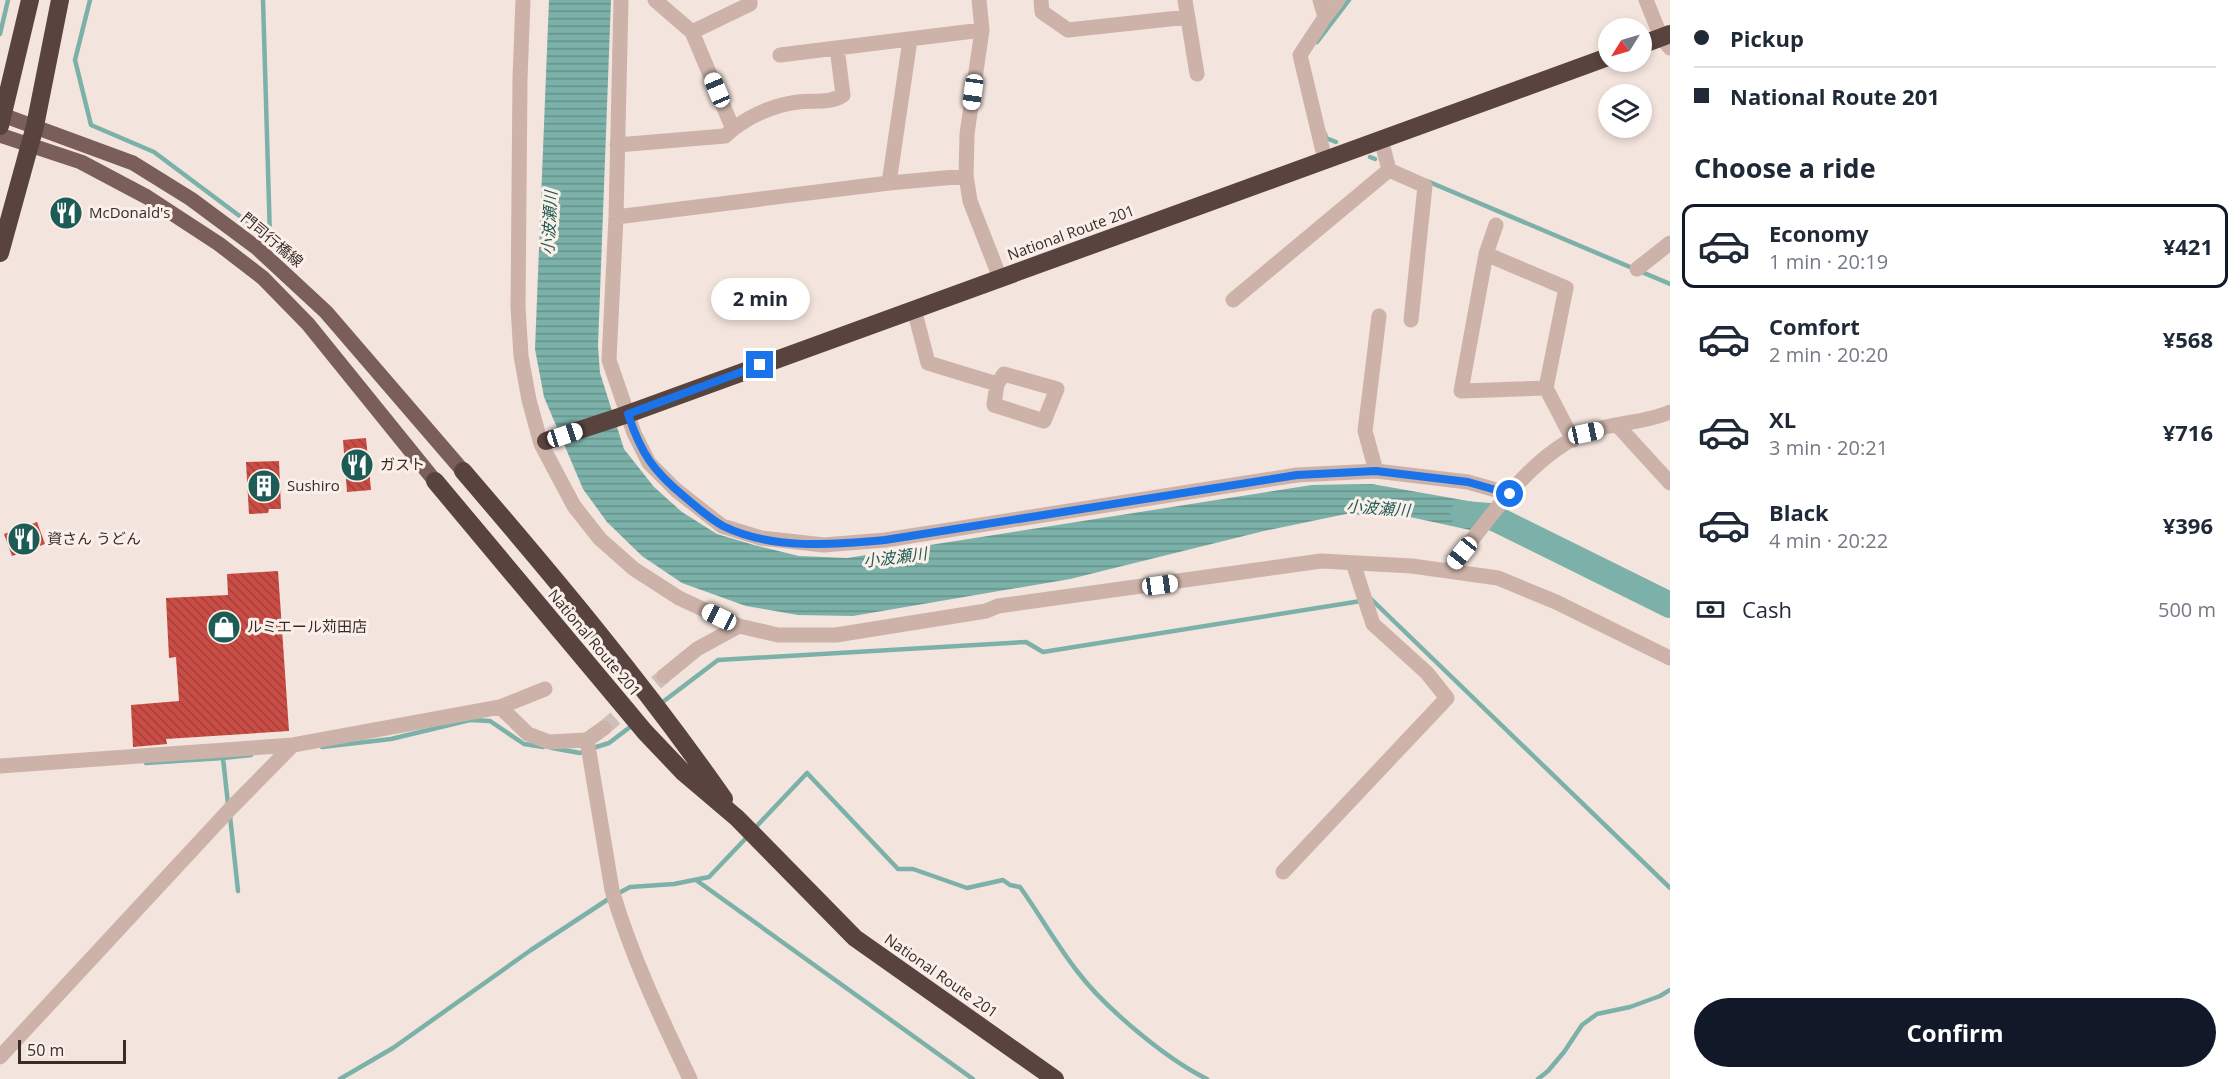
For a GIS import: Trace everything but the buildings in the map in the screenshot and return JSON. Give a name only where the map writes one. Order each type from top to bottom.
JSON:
[{"type":"highway","points":[[1,118],[30,0]]},
{"type":"highway","points":[[0,253],[35,126],[60,0]]},
{"type":"highway","points":[[1652,43],[1667,40]]},
{"type":"highway","name":"National Route 201","points":[[546,441],[625,415],[1598,61]]},
{"type":"highway","name":"National Route 201","points":[[463,471],[573,600],[701,765],[737,818]]},
{"type":"highway","name":"National Route 201","points":[[435,481],[645,732],[684,773],[737,818],[855,938],[1055,1079]]},
{"type":"main road","name":"門司行橋線","points":[[1,118],[35,126],[133,163],[191,199],[257,248],[326,312],[463,471]]},
{"type":"main road","points":[[0,135],[81,162],[147,197],[219,244],[263,279],[308,324],[435,481]]},
{"type":"street","points":[[523,0],[519,79],[518,307],[521,356],[529,400],[542,444],[574,506],[600,539],[634,569],[679,598],[739,626],[778,635],[836,635],[975,613],[998,606],[1321,561],[1449,570],[1498,578],[1556,602],[1670,658]]},
{"type":"street","points":[[621,0],[616,218],[609,360],[625,415],[649,463],[676,490],[722,525],[761,538],[824,546],[885,540],[1297,475],[1376,471],[1468,482],[1507,498]]},
{"type":"street","points":[[655,0],[692,32],[733,129]]},
{"type":"street","points":[[692,32],[750,4],[750,0]]},
{"type":"street","points":[[979,0],[982,30],[967,134],[966,176],[970,201],[1000,278]]},
{"type":"street","points":[[1041,0],[1042,12],[1068,30],[1188,16]]},
{"type":"street","points":[[1185,0],[1197,74]]},
{"type":"street","points":[[1320,0],[1325,17]]},
{"type":"street","points":[[1325,160],[1300,55],[1338,0]]},
{"type":"street","points":[[1646,0],[1667,40]]},
{"type":"street","points":[[780,55],[982,30]]},
{"type":"street","points":[[890,183],[910,40]]},
{"type":"street","points":[[617,145],[725,136],[749,117],[774,107],[798,102],[836,100],[843,94],[837,48]]},
{"type":"street","points":[[1381,139],[1389,170]]},
{"type":"street","points":[[1233,300],[1389,170]]},
{"type":"street","points":[[1389,170],[1425,186],[1411,320]]},
{"type":"street","points":[[616,218],[890,183],[966,176]]},
{"type":"street","points":[[1496,225],[1486,254],[1461,391],[1546,388]]},
{"type":"street","points":[[1637,269],[1670,243]]},
{"type":"street","points":[[1486,254],[1566,288],[1546,388],[1573,440]]},
{"type":"street","points":[[914,309],[928,363],[997,384]]},
{"type":"street","points":[[1376,471],[1365,431],[1379,316]]},
{"type":"street","points":[[1449,570],[1507,498],[1550,452],[1586,433],[1657,418],[1670,412]]},
{"type":"street","points":[[1618,426],[1670,483]]},
{"type":"street","points":[[1283,872],[1447,698],[1426,673],[1373,624],[1353,563]]},
{"type":"street","points":[[664,676],[697,649],[739,626]]},
{"type":"street","points":[[0,765],[293,745],[500,707],[545,688]]},
{"type":"street","points":[[500,707],[528,734],[549,742],[588,740],[604,728]]},
{"type":"street","points":[[588,740],[612,890],[618,914],[690,1079]]},
{"type":"street","points":[[0,1057],[231,808],[293,745]]},
{"type":"water","points":[[549,0],[611,0],[598,346],[600,373],[624,449],[654,487],[682,512],[717,534],[799,556],[847,558],[1312,485],[1372,484],[1491,505],[1470,530],[1410,517],[1346,514],[1264,531],[1070,579],[853,616],[798,615],[746,606],[682,583],[642,556],[607,522],[583,489],[544,397],[535,349]]},
{"type":"waterway","points":[[0,34],[8,0]]},
{"type":"waterway","points":[[90,0],[75,60],[91,125],[154,152],[285,250]]},
{"type":"waterway","points":[[263,0],[270,238]]},
{"type":"waterway","points":[[1317,42],[1349,0]]},
{"type":"waterway","points":[[1325,134],[1326,138],[1336,142]]},
{"type":"waterway","points":[[1370,157],[1375,159]]},
{"type":"waterway","points":[[1427,181],[1670,284]]},
{"type":"waterway","name":"小波瀬川","points":[[1463,514],[1490,516],[1670,605]]},
{"type":"waterway","points":[[1369,599],[1670,888]]},
{"type":"waterway","points":[[660,704],[718,660],[1026,642],[1043,652],[1361,601]]},
{"type":"waterway","points":[[322,747],[391,739],[470,720],[490,721],[524,744],[543,747]]},
{"type":"waterway","points":[[593,748],[609,743],[634,724]]},
{"type":"waterway","points":[[552,748],[580,753],[585,751]]},
{"type":"waterway","points":[[223,758],[251,755]]},
{"type":"waterway","points":[[146,763],[223,758],[228,804]]},
{"type":"waterway","points":[[753,830],[807,773],[898,869],[913,869],[967,888],[1003,880],[1010,885],[1020,887],[1069,961],[1103,1000],[1155,1046],[1207,1079]]},
{"type":"waterway","points":[[230,816],[238,891]]},
{"type":"waterway","points":[[617,894],[630,887],[674,884],[709,877],[748,836]]},
{"type":"waterway","points":[[696,880],[973,1079]]},
{"type":"waterway","points":[[340,1079],[393,1048],[531,950],[610,898]]},
{"type":"waterway","points":[[1538,1079],[1564,1052],[1582,1025],[1597,1014],[1630,1007],[1670,990]]},
{"type":"tunnel","points":[[604,728],[664,676]]},
{"type":"place","name":"McDonald's","points":[[66,213]]},
{"type":"place","name":"ガスト","points":[[357,465]]},
{"type":"place","name":"Sushiro","points":[[264,486]]},
{"type":"place","name":"資さん うどん","points":[[24,539]]},
{"type":"place","name":"ルミエール苅田店","points":[[224,627]]},
{"type":"route","points":[[760,365],[628,414],[634,433],[649,463],[676,490],[722,525],[761,538],[824,546],[885,540],[1209,487],[1297,475],[1376,471],[1468,482],[1510,494]]}]
